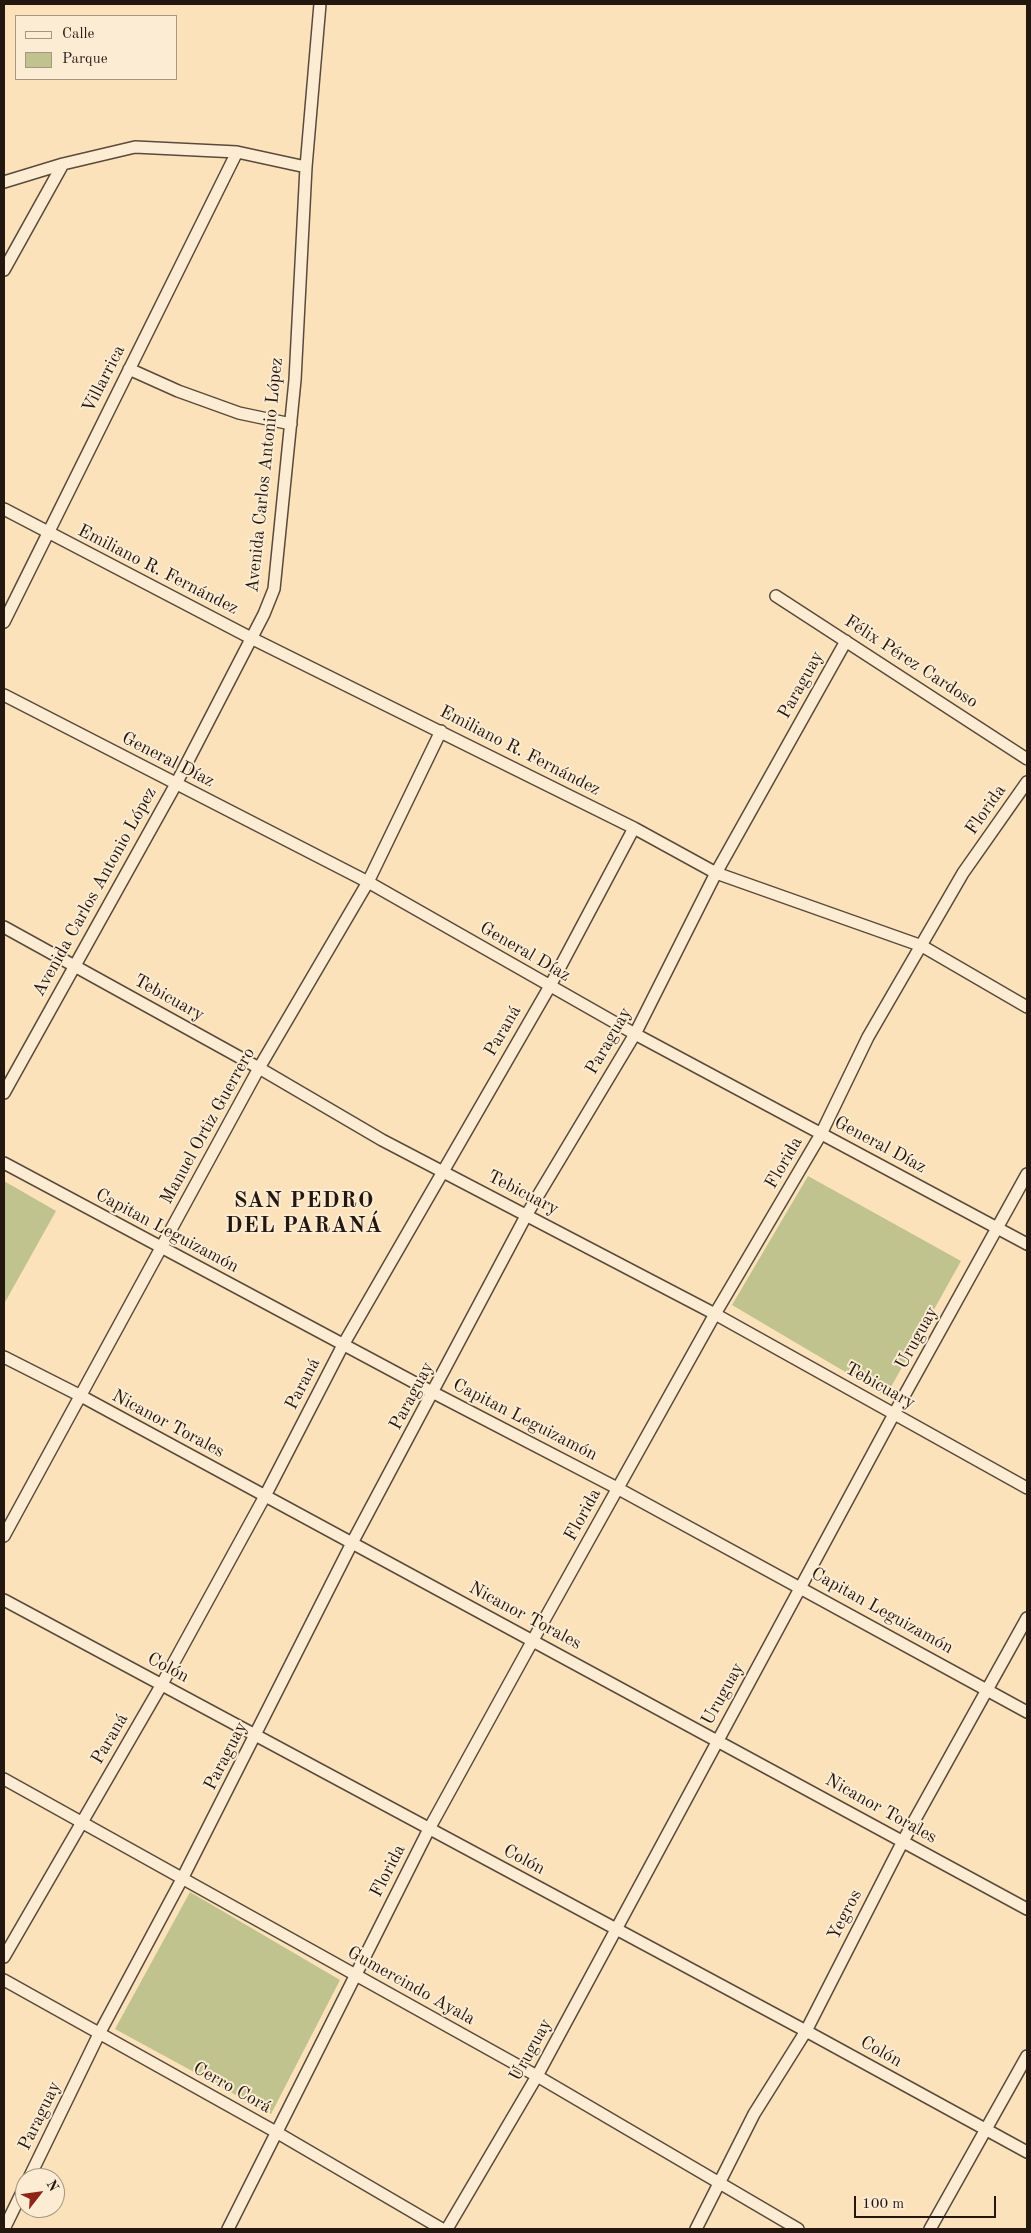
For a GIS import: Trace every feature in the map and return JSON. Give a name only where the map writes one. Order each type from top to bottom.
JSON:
[{"type":"street","name":"Avenida Carlos Antonio López","points":[[4,1093],[176,784],[274,589],[296,380],[306,167],[320,4]]},
{"type":"street","points":[[4,182],[64,164],[135,147],[238,152],[306,167]]},
{"type":"street","name":"Villarrica","points":[[4,622],[47,532],[238,152]]},
{"type":"street","points":[[4,270],[64,164]]},
{"type":"street","points":[[129,369],[178,391],[238,413],[291,424]]},
{"type":"street","name":"Emiliano R. Fernández","points":[[4,509],[251,638],[634,828],[716,873],[922,946],[1027,1007]]},
{"type":"street","name":"Félix Pérez Cardoso","points":[[776,596],[1027,759]]},
{"type":"street","name":"Paraguay","points":[[34,2168],[99,2034],[256,1736],[352,1543],[434,1393],[527,1214],[635,1034],[716,873],[846,640]]},
{"type":"street","name":"General Díaz","points":[[4,695],[368,882],[635,1034],[1027,1244]]},
{"type":"street","name":"Manuel Ortiz Guerrero","points":[[4,1536],[259,1068],[368,882],[441,731]]},
{"type":"street","name":"Florida","points":[[228,2229],[429,1829],[533,1640],[715,1314],[821,1134],[868,1038],[963,873],[1023,798],[1027,782]]},
{"type":"street","name":"Paraná","points":[[4,1957],[162,1684],[265,1496],[343,1345],[441,1172],[550,986],[634,828]]},
{"type":"street","name":"Tebicuary","points":[[4,927],[259,1068],[441,1172],[527,1214],[715,1314],[1027,1488]]},
{"type":"street","name":"Capitan Leguizamón","points":[[4,1163],[343,1345],[618,1488],[802,1587],[1027,1712]]},
{"type":"street","name":"Uruguay","points":[[447,2229],[537,2076],[894,1414],[1027,1174]]},
{"type":"street","name":"Nicanor Torales","points":[[4,1357],[81,1396],[1027,1909]]},
{"type":"street","name":"Colón","points":[[4,1600],[806,2030],[1027,2152]]},
{"type":"street","name":"Yegros","points":[[696,2229],[754,2114],[806,2030],[904,1841],[1027,1618]]},
{"type":"street","name":"Gumercindo Ayala","points":[[4,1779],[537,2076],[718,2184],[798,2229]]},
{"type":"street","name":"Cerro Corá","points":[[4,1980],[276,2132],[442,2229]]},
{"type":"street","points":[[930,2229],[1027,2056]]},
{"type":"street","points":[[4,2229],[15,2206]]},
{"type":"green space","points":[[808,1176],[961,1261],[886,1396],[732,1305]]},
{"type":"green space","points":[[4,1181],[56,1211],[4,1304]]},
{"type":"green space","points":[[190,1892],[340,1980],[271,2114],[115,2029]]},
{"type":"district","name":"SAN PEDRO DEL PARANÁ","points":[[304,1214]]}]
